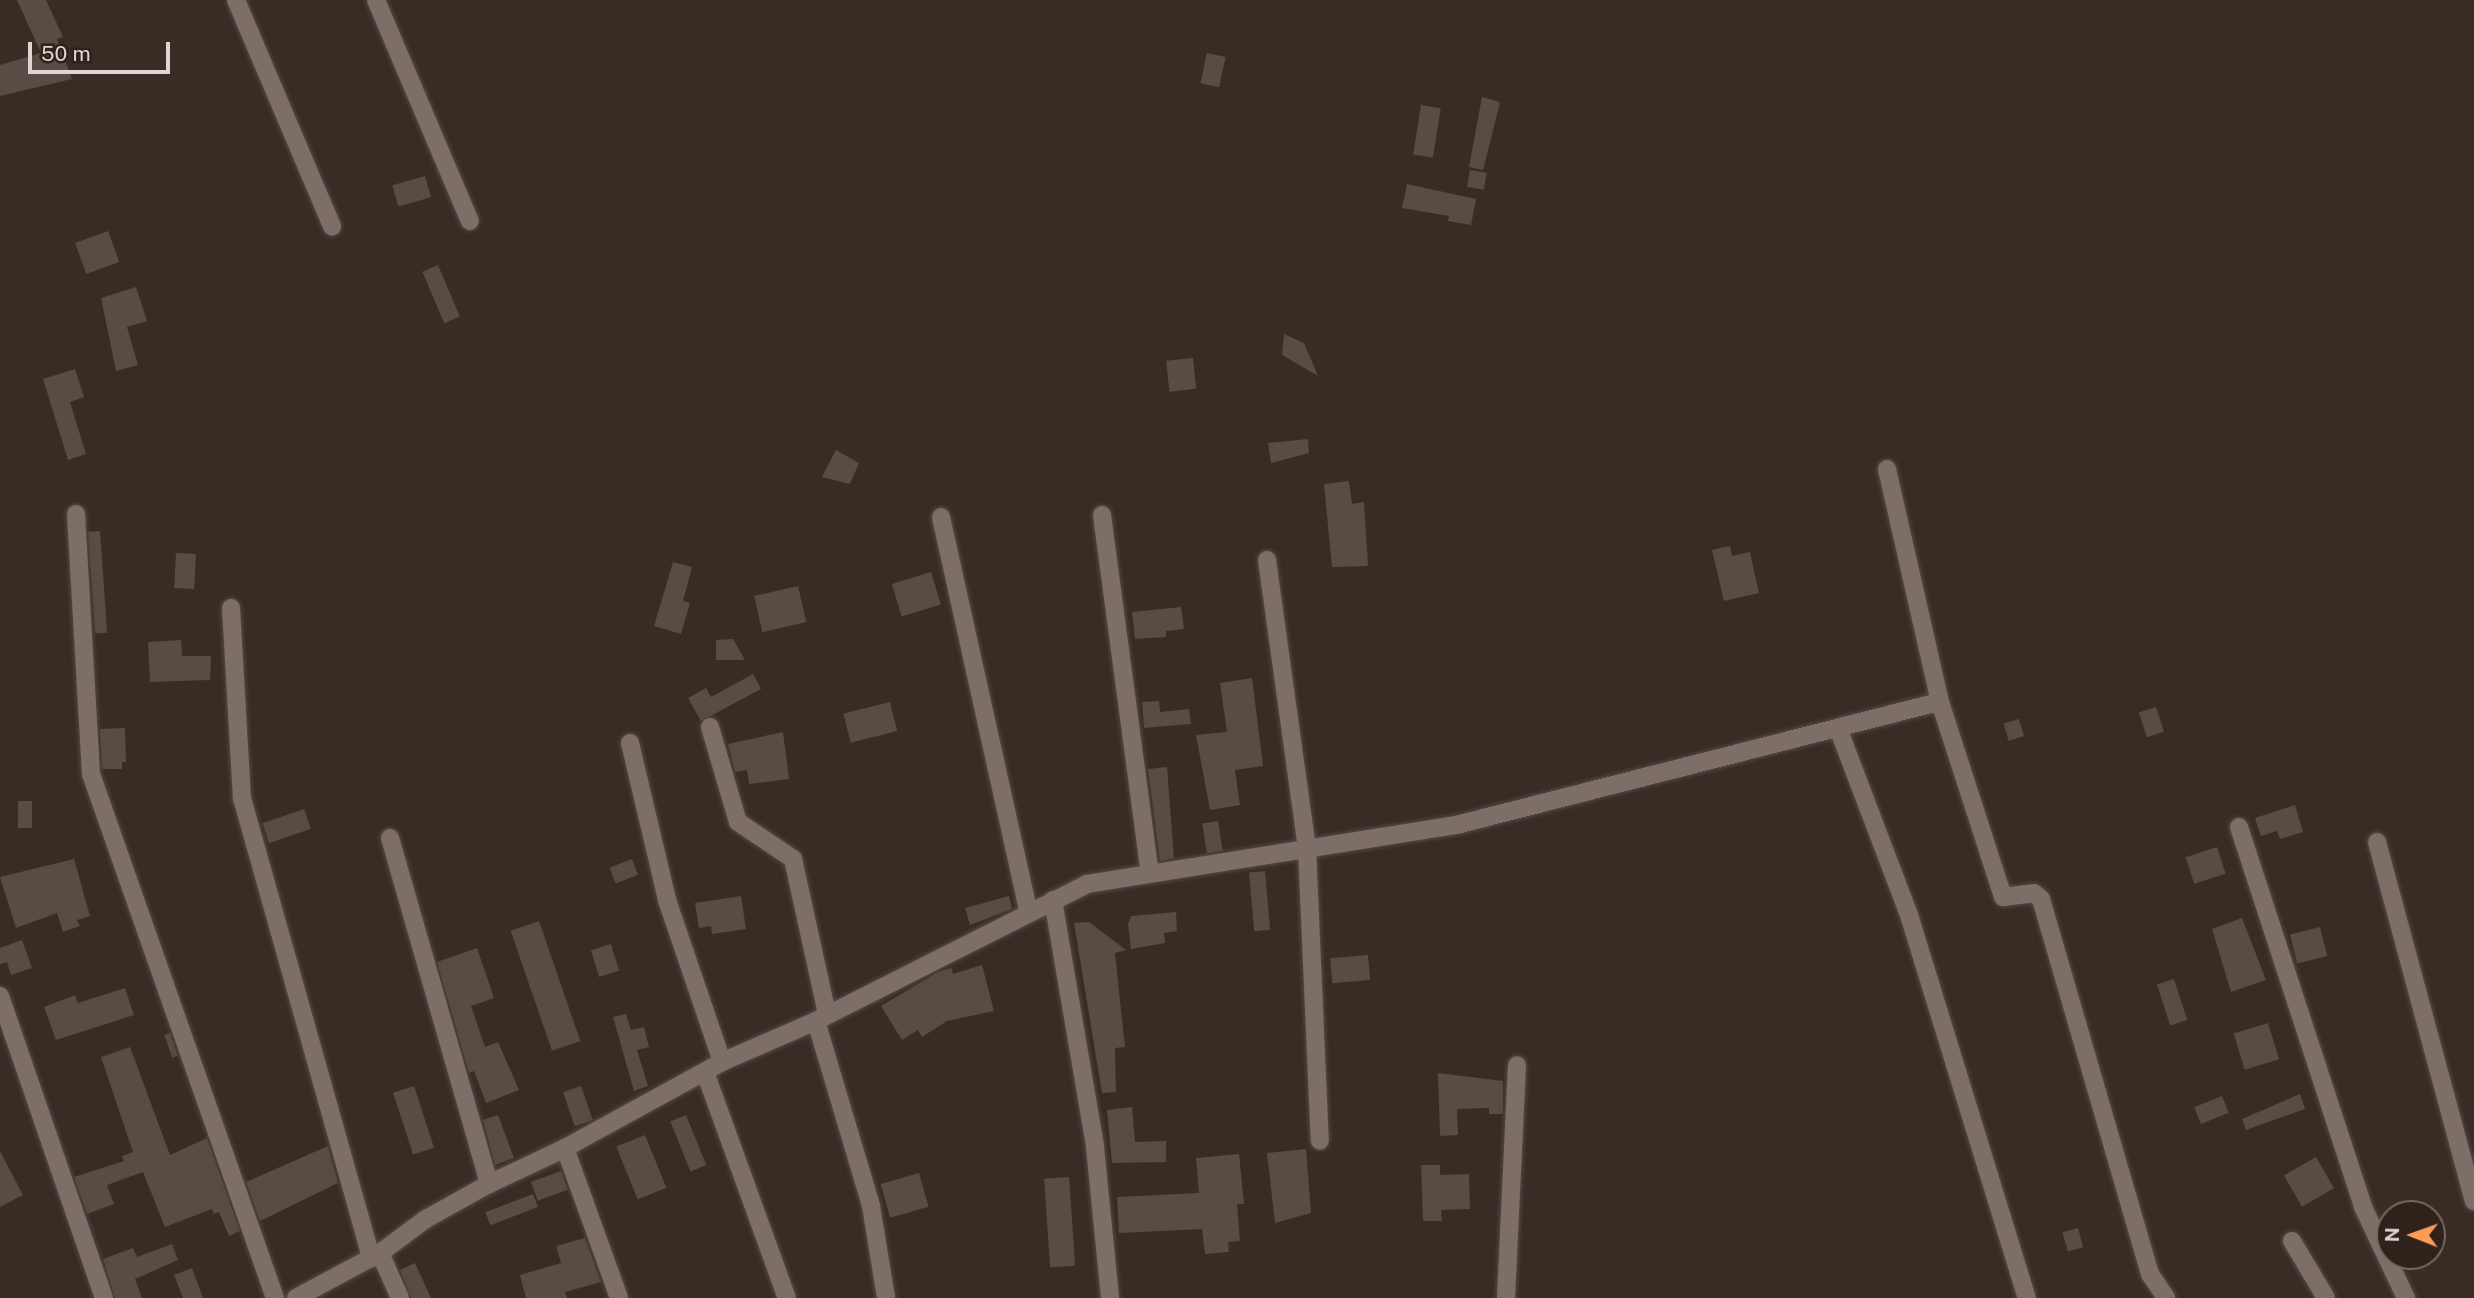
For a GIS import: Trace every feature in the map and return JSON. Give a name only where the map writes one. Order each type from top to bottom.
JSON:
[{"type":"street","points":[[236,0],[332,226]]},
{"type":"street","points":[[376,0],[470,221]]},
{"type":"street","points":[[1887,468],[1940,702],[2003,897],[2034,893],[2041,900],[2150,1274],[2166,1298]]},
{"type":"street","points":[[76,514],[91,774],[275,1298]]},
{"type":"street","points":[[1101,515],[1150,873]]},
{"type":"street","points":[[942,517],[1028,911]]},
{"type":"street","points":[[1267,559],[1307,848],[1320,1142]]},
{"type":"street","points":[[231,608],[242,798],[375,1255],[400,1298]]},
{"type":"street","points":[[296,1298],[375,1255],[426,1219],[489,1184],[565,1149],[722,1062],[822,1017],[1028,911],[1087,884],[1460,824],[1940,702]]},
{"type":"street","points":[[710,727],[738,822],[793,859],[822,1017],[871,1206],[886,1298]]},
{"type":"street","points":[[1838,728],[1909,915],[2027,1298]]},
{"type":"street","points":[[630,743],[667,900],[722,1062]]},
{"type":"street","points":[[2239,827],[2363,1206],[2406,1298]]},
{"type":"street","points":[[390,838],[489,1184]]},
{"type":"street","points":[[2377,842],[2474,1201]]},
{"type":"street","points":[[1053,900],[1095,1147],[1110,1298]]},
{"type":"street","points":[[0,996],[104,1298]]},
{"type":"street","points":[[1506,1298],[1517,1065]]},
{"type":"street","points":[[705,1072],[787,1298]]},
{"type":"street","points":[[565,1149],[619,1298]]},
{"type":"street","points":[[2292,1241],[2326,1298]]},
{"type":"building","points":[[17,0],[46,0],[63,37],[57,39],[72,79],[0,96],[0,65],[41,53]]},
{"type":"building","points":[[1207,53],[1226,57],[1219,87],[1201,83]]},
{"type":"building","points":[[1482,97],[1500,102],[1483,170],[1469,167]]},
{"type":"building","points":[[1421,105],[1441,108],[1433,158],[1413,154]]},
{"type":"building","points":[[1470,170],[1487,173],[1484,190],[1467,187]]},
{"type":"building","points":[[425,176],[431,197],[398,207],[392,185]]},
{"type":"building","points":[[1407,184],[1476,199],[1471,225],[1448,221],[1449,216],[1402,208]]},
{"type":"building","points":[[108,231],[119,262],[86,274],[75,243]]},
{"type":"building","points":[[438,265],[460,317],[444,323],[422,272]]},
{"type":"building","points":[[136,287],[147,321],[127,327],[138,365],[116,371],[101,298]]},
{"type":"building","points":[[1284,334],[1304,343],[1318,376],[1282,355]]},
{"type":"building","points":[[1193,358],[1196,389],[1169,392],[1166,361]]},
{"type":"building","points":[[75,369],[84,397],[70,402],[86,454],[68,460],[43,379]]},
{"type":"building","points":[[1308,439],[1309,453],[1271,463],[1268,443]]},
{"type":"building","points":[[836,450],[859,463],[850,484],[822,477]]},
{"type":"building","points":[[1349,481],[1352,504],[1364,502],[1368,566],[1332,567],[1324,484]]},
{"type":"building","points":[[100,531],[107,633],[95,634],[88,532]]},
{"type":"building","points":[[1730,546],[1732,556],[1750,552],[1759,593],[1724,601],[1712,550]]},
{"type":"building","points":[[176,553],[196,554],[194,589],[174,588]]},
{"type":"building","points":[[673,562],[692,567],[683,601],[690,603],[681,634],[654,626]]},
{"type":"building","points":[[931,572],[941,605],[902,617],[892,584]]},
{"type":"building","points":[[798,586],[806,622],[762,632],[754,596]]},
{"type":"building","points":[[1181,607],[1184,629],[1166,631],[1166,637],[1135,639],[1132,612]]},
{"type":"building","points":[[733,639],[745,660],[716,660],[716,640]]},
{"type":"building","points":[[181,640],[182,656],[211,656],[210,680],[150,682],[148,642]]},
{"type":"building","points":[[753,674],[761,689],[701,721],[688,698],[706,688],[711,697]]},
{"type":"building","points":[[1252,678],[1263,766],[1235,770],[1240,805],[1210,810],[1196,735],[1227,732],[1220,683]]},
{"type":"building","points":[[1159,701],[1160,712],[1189,709],[1191,724],[1144,728],[1142,702]]},
{"type":"building","points":[[890,702],[897,731],[851,743],[843,714]]},
{"type":"building","points":[[2156,707],[2164,732],[2147,737],[2139,713]]},
{"type":"building","points":[[2019,719],[2024,736],[2009,741],[2004,723]]},
{"type":"building","points":[[125,728],[126,762],[122,762],[122,769],[102,769],[100,729]]},
{"type":"building","points":[[783,732],[789,779],[749,784],[747,770],[735,772],[728,744]]},
{"type":"building","points":[[1167,767],[1174,858],[1160,861],[1148,769]]},
{"type":"building","points":[[18,801],[32,801],[32,828],[18,828]]},
{"type":"building","points":[[2295,805],[2303,832],[2280,839],[2277,831],[2261,836],[2255,818]]},
{"type":"building","points":[[304,809],[311,829],[269,843],[262,823]]},
{"type":"building","points":[[1218,821],[1223,851],[1207,853],[1202,824]]},
{"type":"building","points":[[2217,847],[2226,874],[2194,884],[2186,857]]},
{"type":"building","points":[[74,859],[90,916],[77,920],[80,926],[63,932],[57,913],[16,928],[0,877]]},
{"type":"building","points":[[632,859],[638,875],[616,883],[610,868]]},
{"type":"building","points":[[1265,871],[1270,930],[1254,931],[1249,872]]},
{"type":"building","points":[[741,896],[746,929],[712,934],[711,926],[699,928],[695,903]]},
{"type":"building","points":[[1009,896],[1012,909],[970,925],[965,908]]},
{"type":"building","points":[[1176,912],[1177,931],[1164,933],[1165,943],[1131,949],[1128,924],[1131,916]]},
{"type":"building","points":[[2242,918],[2266,980],[2231,992],[2212,929]]},
{"type":"building","points":[[539,921],[580,1041],[552,1051],[511,931]]},
{"type":"building","points":[[1089,922],[1126,950],[1115,953],[1125,1047],[1115,1048],[1116,1092],[1102,1093],[1074,923]]},
{"type":"building","points":[[2320,927],[2327,956],[2297,964],[2290,934]]},
{"type":"building","points":[[22,940],[32,968],[11,975],[7,962],[0,964],[0,948]]},
{"type":"building","points":[[611,944],[619,971],[599,977],[591,950]]},
{"type":"building","points":[[477,948],[494,998],[471,1006],[485,1047],[498,1042],[519,1090],[486,1103],[474,1071],[469,1073],[437,962]]},
{"type":"building","points":[[1368,955],[1370,980],[1332,983],[1330,958]]},
{"type":"building","points":[[982,965],[994,1011],[947,1021],[922,1037],[918,1030],[902,1040],[881,1006],[938,972],[952,968],[953,974]]},
{"type":"building","points":[[2174,979],[2187,1020],[2170,1025],[2157,985]]},
{"type":"building","points":[[125,988],[134,1015],[56,1040],[44,1007],[75,995],[78,1003]]},
{"type":"building","points":[[626,1014],[631,1030],[644,1027],[649,1047],[637,1050],[648,1086],[634,1091],[613,1017]]},
{"type":"building","points":[[2268,1023],[2279,1059],[2245,1070],[2234,1034]]},
{"type":"building","points":[[170,1033],[178,1056],[172,1058],[164,1035]]},
{"type":"building","points":[[130,1047],[170,1155],[207,1138],[240,1231],[229,1236],[219,1212],[214,1214],[212,1209],[165,1227],[143,1172],[107,1185],[114,1204],[87,1214],[74,1177],[124,1161],[122,1156],[133,1152],[101,1057]]},
{"type":"building","points":[[1438,1073],[1503,1081],[1503,1114],[1489,1114],[1489,1108],[1457,1109],[1458,1135],[1440,1136]]},
{"type":"building","points":[[414,1086],[434,1148],[413,1155],[393,1093]]},
{"type":"building","points":[[581,1086],[593,1120],[575,1126],[563,1092]]},
{"type":"building","points":[[2300,1094],[2305,1109],[2246,1130],[2242,1119]]},
{"type":"building","points":[[2222,1096],[2229,1113],[2201,1124],[2194,1107]]},
{"type":"building","points":[[1132,1107],[1135,1142],[1166,1141],[1166,1162],[1112,1163],[1107,1110]]},
{"type":"building","points":[[498,1115],[514,1158],[495,1165],[483,1120]]},
{"type":"building","points":[[686,1115],[706,1165],[690,1171],[670,1121]]},
{"type":"building","points":[[645,1135],[666,1188],[638,1199],[616,1147]]},
{"type":"building","points":[[328,1146],[338,1183],[260,1221],[246,1182]]},
{"type":"building","points":[[1306,1149],[1311,1213],[1275,1223],[1267,1153]]},
{"type":"building","points":[[0,1151],[23,1195],[0,1207]]},
{"type":"building","points":[[1239,1154],[1244,1204],[1237,1204],[1240,1241],[1228,1242],[1229,1252],[1205,1254],[1202,1229],[1119,1233],[1117,1197],[1199,1193],[1196,1158]]},
{"type":"building","points":[[2316,1157],[2334,1188],[2302,1207],[2284,1176]]},
{"type":"building","points":[[1421,1165],[1440,1165],[1440,1175],[1469,1174],[1470,1209],[1441,1210],[1442,1221],[1423,1221]]},
{"type":"building","points":[[561,1171],[568,1190],[538,1201],[531,1182]]},
{"type":"building","points":[[919,1173],[929,1207],[890,1218],[881,1184]]},
{"type":"building","points":[[1069,1177],[1075,1266],[1050,1268],[1044,1179]]},
{"type":"building","points":[[533,1194],[538,1207],[490,1225],[485,1212]]},
{"type":"building","points":[[2078,1228],[2083,1247],[2068,1251],[2063,1232]]},
{"type":"building","points":[[585,1238],[601,1282],[565,1292],[567,1298],[526,1298],[520,1275],[561,1263],[556,1246]]},
{"type":"building","points":[[172,1244],[178,1260],[135,1279],[142,1298],[115,1298],[103,1259],[133,1248],[137,1257]]},
{"type":"building","points":[[415,1263],[431,1298],[411,1298],[400,1270]]},
{"type":"building","points":[[192,1268],[203,1298],[183,1298],[174,1275]]}]
